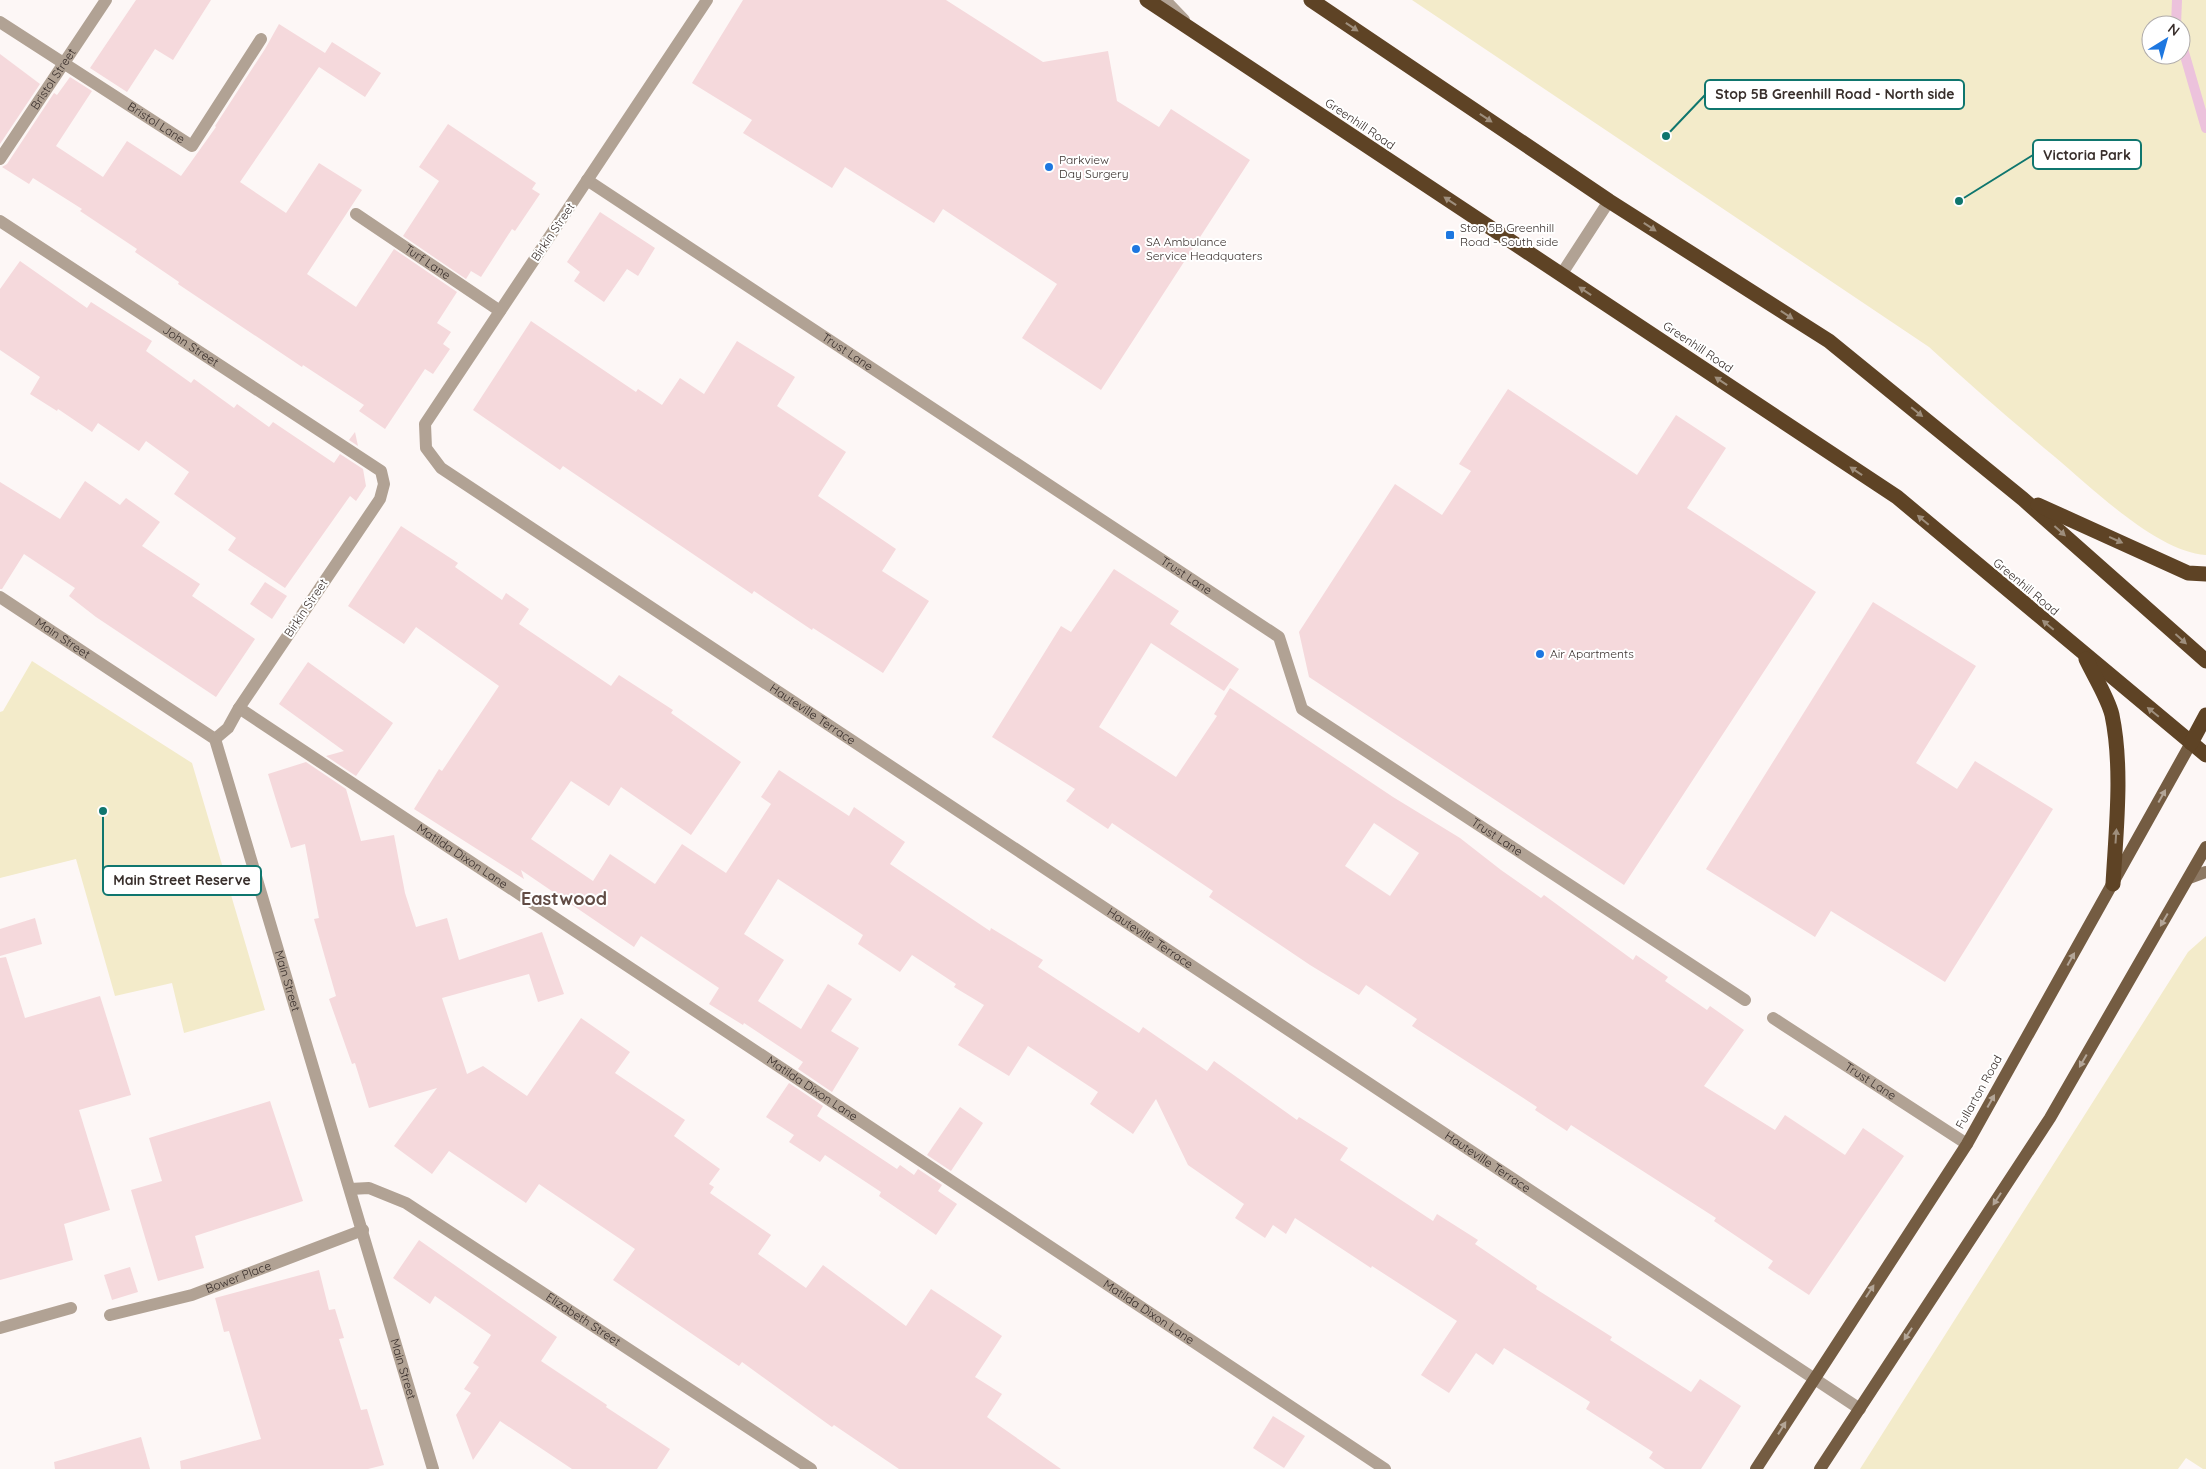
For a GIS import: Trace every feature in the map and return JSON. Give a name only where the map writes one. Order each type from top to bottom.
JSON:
[{"type":"highway","name":"Greenhill Road","points":[[1147,0],[1897,498],[2206,755]]},
{"type":"highway","points":[[1311,0],[1609,201],[1829,341],[2023,499],[2206,661]]},
{"type":"highway","points":[[2023,499],[2188,573],[2206,574]]},
{"type":"highway","points":[[2085,656],[2111,714],[2116,751],[2117,816],[2112,884]]},
{"type":"highway","name":"Fullarton Road","points":[[2191,743],[2206,715]]},
{"type":"main road","name":"Fullarton Road","points":[[1756,1469],[1813,1378],[1967,1144],[2191,743]]},
{"type":"main road","points":[[1820,1469],[2050,1118],[2206,847]]},
{"type":"main road","points":[[2189,878],[2206,872]]},
{"type":"street","name":"Bristol Street","points":[[0,159],[106,0]]},
{"type":"street","name":"Birkin Street","points":[[441,468],[426,448],[425,424],[707,0]]},
{"type":"street","points":[[1164,0],[1198,34]]},
{"type":"street","points":[[0,22],[64,64]]},
{"type":"street","name":"Bristol Lane","points":[[64,64],[192,146],[261,39]]},
{"type":"street","name":"Trust Lane","points":[[588,180],[1279,637],[1302,708],[1745,1000]]},
{"type":"street","points":[[1561,275],[1609,201]]},
{"type":"street","name":"Turf Lane","points":[[356,214],[500,311]]},
{"type":"street","name":"John Street","points":[[0,221],[381,471]]},
{"type":"street","name":"Hauteville Terrace","points":[[441,468],[1860,1409]]},
{"type":"street","name":"Birkin Street","points":[[215,739],[228,728],[380,499],[384,484],[381,471]]},
{"type":"street","name":"Main Street","points":[[0,597],[215,739],[433,1469]]},
{"type":"street","name":"Matilda Dixon Lane","points":[[240,708],[1385,1469]]},
{"type":"street","name":"Trust Lane","points":[[1772,1018],[1967,1144]]},
{"type":"street","name":"Elizabeth Street","points":[[350,1189],[369,1188],[406,1203],[811,1469]]},
{"type":"street","name":"Bower Place","points":[[110,1315],[192,1295],[362,1230]]},
{"type":"street","points":[[0,1328],[71,1308]]},
{"type":"shaded area","points":[[1412,0],[2206,0],[2206,555],[2187,551],[2167,543],[2146,531],[2106,501],[1929,347]]},
{"type":"shaded area","points":[[32,661],[192,763],[265,1010],[184,1033],[172,983],[115,996],[76,859],[0,878],[0,712],[3,711]]},
{"type":"shaded area","points":[[2206,936],[2206,1469],[2186,1458],[2178,1469],[1860,1469],[2188,952]]},
{"type":"building","points":[[136,0],[211,0],[173,60],[155,49],[127,92],[90,68]]},
{"type":"building","points":[[743,0],[946,0],[1043,62],[1108,51],[1117,101],[1159,127],[1171,109],[1250,160],[1101,390],[1022,338],[1057,284],[943,209],[934,223],[845,167],[832,188],[743,133],[752,120],[692,83]]},
{"type":"building","points":[[279,24],[325,53],[332,42],[381,73],[365,97],[319,67],[240,182],[286,213],[319,163],[362,190],[307,274],[356,307],[394,249],[457,292],[437,323],[451,332],[443,344],[450,349],[433,374],[425,369],[385,429],[359,411],[364,405],[303,365],[302,367],[178,284],[179,282],[135,252],[137,249],[80,211],[82,209],[33,178],[29,184],[2,167],[7,164],[54,93],[57,95],[70,77],[92,91],[56,146],[103,177],[127,141],[181,176],[216,127]]},
{"type":"building","points":[[0,54],[40,84],[0,144]]},
{"type":"building","points":[[448,124],[536,183],[532,189],[540,194],[515,231],[512,229],[481,277],[471,271],[466,279],[403,236],[439,181],[419,167]]},
{"type":"building","points":[[600,212],[655,248],[638,276],[627,269],[604,302],[574,281],[580,272],[567,262]]},
{"type":"building","points":[[20,261],[87,308],[91,302],[152,341],[146,351],[191,383],[194,379],[234,408],[237,404],[269,427],[273,422],[334,463],[340,454],[363,469],[366,486],[356,501],[350,496],[285,588],[228,550],[236,538],[174,494],[189,472],[146,441],[139,451],[98,423],[92,432],[58,409],[57,411],[30,394],[40,377],[0,350],[0,289]]},
{"type":"building","points":[[531,321],[636,392],[638,389],[662,405],[680,378],[704,394],[737,341],[795,377],[777,406],[846,452],[818,496],[896,549],[882,571],[929,601],[883,673],[813,628],[812,630],[754,591],[752,594],[563,466],[560,470],[473,410]]},
{"type":"building","name":"Air Apartments","points":[[1508,389],[1637,475],[1676,415],[1726,448],[1687,508],[1816,592],[1624,885],[1309,677],[1299,632],[1395,484],[1442,515],[1471,471],[1459,464]]},
{"type":"building","points":[[355,432],[358,446],[349,440]]},
{"type":"building","points":[[85,481],[120,505],[126,498],[160,522],[142,546],[200,584],[192,596],[255,639],[216,697],[96,617],[69,596],[75,588],[24,554],[2,589],[0,589],[0,482],[60,519]]},
{"type":"building","points":[[401,526],[458,563],[455,567],[502,600],[506,593],[529,609],[519,624],[611,686],[619,675],[673,710],[671,713],[741,762],[691,835],[621,787],[609,806],[571,781],[531,839],[593,881],[610,854],[655,884],[682,844],[726,873],[771,804],[761,797],[779,770],[849,816],[854,807],[905,842],[890,864],[990,931],[991,928],[1043,960],[1038,967],[1139,1033],[1143,1027],[1207,1071],[1214,1061],[1297,1120],[1299,1117],[1348,1148],[1340,1160],[1433,1221],[1437,1214],[1478,1240],[1475,1244],[1537,1286],[1536,1289],[1612,1337],[1610,1340],[1691,1392],[1700,1379],[1741,1406],[1701,1469],[1665,1469],[1649,1458],[1653,1452],[1586,1409],[1590,1402],[1504,1348],[1493,1365],[1476,1353],[1449,1393],[1421,1375],[1457,1321],[1295,1218],[1286,1234],[1273,1225],[1265,1238],[1235,1218],[1244,1204],[1188,1165],[1156,1099],[1133,1134],[1090,1104],[1098,1092],[1028,1046],[1009,1076],[958,1045],[984,1005],[954,987],[956,984],[912,955],[900,972],[858,944],[863,935],[778,879],[744,934],[784,960],[758,1001],[801,1029],[828,984],[852,999],[831,1031],[859,1048],[832,1092],[798,1069],[803,1062],[744,1023],[743,1025],[709,1004],[719,988],[641,936],[634,947],[521,870],[524,879],[414,809],[439,769],[442,771],[499,686],[416,627],[404,644],[348,606]]},
{"type":"building","points":[[1114,569],[1179,611],[1170,624],[1239,669],[1224,691],[1151,643],[1099,727],[1176,777],[1217,716],[1214,714],[1230,688],[1393,797],[1460,838],[1501,870],[1541,898],[1544,895],[1633,960],[1636,955],[1668,977],[1665,981],[1707,1010],[1710,1006],[1744,1030],[1704,1086],[1775,1130],[1785,1115],[1845,1155],[1863,1128],[1904,1156],[1809,1295],[1768,1268],[1773,1261],[1714,1221],[1716,1218],[1571,1125],[1567,1131],[1535,1110],[1537,1107],[1412,1026],[1417,1019],[1366,985],[1359,995],[1310,965],[1209,897],[1213,891],[1112,823],[1108,829],[1066,801],[1075,789],[992,737],[1061,626],[1071,632]],"holes":[[[1374,823],[1419,853],[1390,896],[1345,866]]]},
{"type":"building","points":[[265,582],[287,596],[272,619],[250,604]]},
{"type":"building","points":[[1873,602],[1976,666],[1916,763],[1957,789],[1975,761],[2053,809],[1945,982],[1831,911],[1815,937],[1706,869]]},
{"type":"building","points":[[308,662],[393,723],[356,776],[326,756],[344,751],[279,704]]},
{"type":"building","points":[[306,762],[346,789],[361,841],[394,835],[405,893],[416,927],[447,918],[459,960],[542,932],[564,994],[538,1002],[529,974],[442,998],[467,1074],[483,1066],[527,1096],[581,1018],[630,1052],[615,1073],[685,1120],[674,1136],[720,1169],[709,1184],[714,1187],[710,1193],[771,1235],[758,1254],[806,1288],[823,1265],[906,1326],[931,1289],[1002,1336],[975,1377],[1002,1394],[987,1417],[1061,1469],[899,1469],[834,1425],[832,1427],[742,1362],[739,1366],[613,1280],[635,1249],[539,1184],[526,1203],[449,1151],[432,1174],[394,1146],[437,1088],[369,1108],[355,1063],[352,1064],[329,999],[336,996],[314,919],[319,918],[305,844],[291,848],[268,774]]},
{"type":"building","points":[[35,918],[42,944],[0,956],[0,929]]},
{"type":"building","points":[[6,957],[25,1018],[100,996],[131,1095],[79,1110],[110,1210],[64,1224],[73,1260],[0,1280],[0,958]]},
{"type":"building","points":[[789,1083],[823,1106],[817,1116],[897,1169],[900,1165],[914,1175],[918,1169],[942,1185],[938,1191],[957,1204],[936,1235],[879,1196],[881,1192],[825,1155],[820,1162],[789,1142],[794,1135],[766,1117]]},
{"type":"building","points":[[270,1101],[303,1201],[195,1236],[204,1268],[158,1281],[131,1190],[162,1181],[149,1138]]},
{"type":"building","points":[[960,1107],[983,1123],[951,1171],[927,1155]]},
{"type":"building","points":[[419,1240],[557,1337],[541,1361],[670,1449],[657,1469],[572,1469],[500,1421],[473,1460],[456,1415],[471,1393],[464,1389],[479,1367],[473,1363],[491,1335],[435,1296],[430,1304],[393,1278]]},
{"type":"building","points":[[130,1267],[138,1292],[112,1300],[104,1275]]},
{"type":"building","points":[[319,1270],[329,1310],[335,1309],[344,1338],[339,1339],[361,1410],[367,1409],[384,1465],[368,1469],[181,1469],[180,1461],[261,1439],[229,1331],[224,1332],[215,1298]]},
{"type":"building","points":[[1273,1416],[1305,1436],[1284,1468],[1253,1448]]},
{"type":"building","points":[[141,1437],[150,1469],[55,1469],[54,1462]]},
{"type":"waterway","points":[[2176,15],[2177,0]]},
{"type":"waterway","points":[[2188,65],[2206,128]]},
{"type":"place","name":"Stop 5B Greenhill Road - North side","points":[[1666,136]]},
{"type":"place","name":"Parkview Day Surgery","points":[[1049,167]]},
{"type":"place","name":"Victoria Park","points":[[1959,201]]},
{"type":"place","name":"Stop 5B Greenhill Road - South side","points":[[1450,235]]},
{"type":"place","name":"SA Ambulance Service Headquaters","points":[[1136,249]]},
{"type":"place","name":"Air Apartments","points":[[1540,654]]},
{"type":"place","name":"Main Street Reserve","points":[[103,811]]},
{"type":"district","name":"Eastwood","points":[[564,899]]}]
